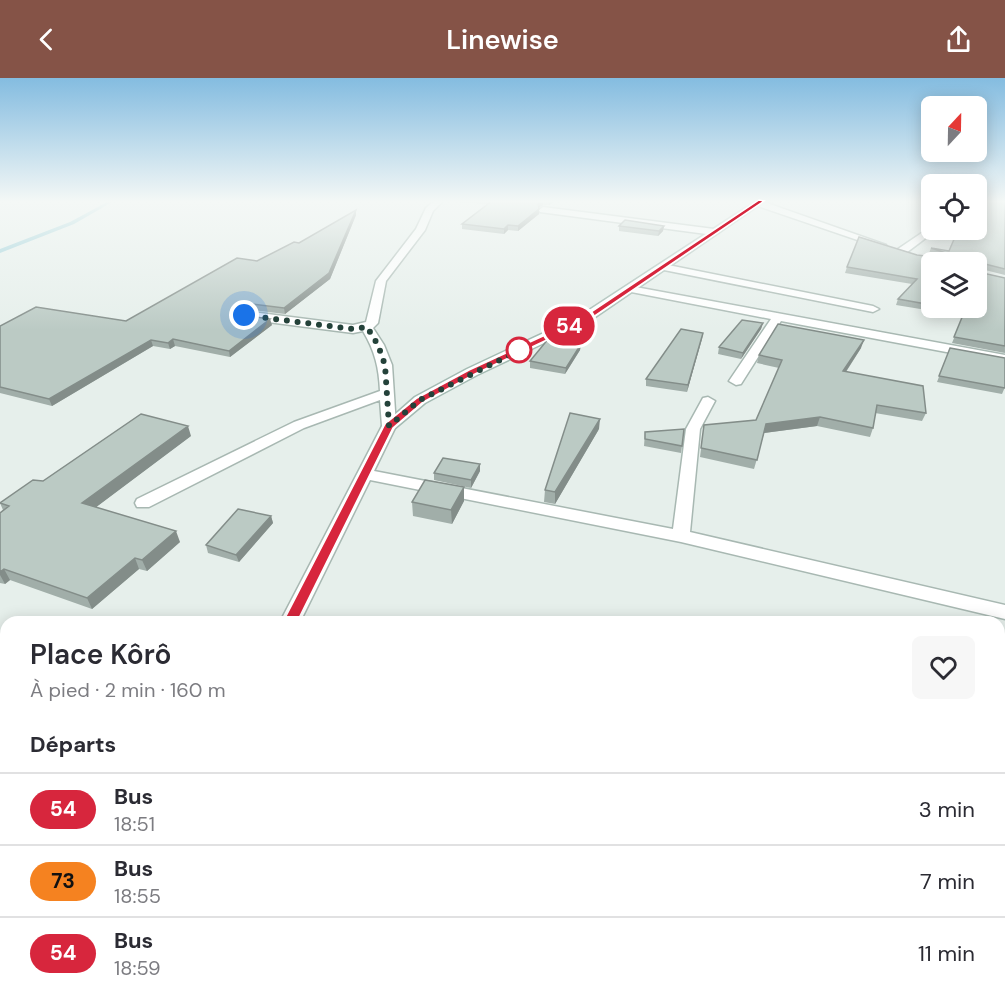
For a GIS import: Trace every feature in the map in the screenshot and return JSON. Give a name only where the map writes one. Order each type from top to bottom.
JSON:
[{"type":"street","points":[[244,315],[353,329],[367,327],[372,323],[381,281],[409,244]]},
{"type":"street","points":[[293,616],[389,426],[420,400],[472,372],[584,319],[696,244]]},
{"type":"street","points":[[882,244],[913,254]]},
{"type":"street","points":[[902,250],[910,244]]},
{"type":"street","points":[[663,267],[873,309]]},
{"type":"street","points":[[630,289],[1005,359]]},
{"type":"street","points":[[736,381],[778,317]]},
{"type":"street","points":[[367,327],[383,355],[389,426]]},
{"type":"street","points":[[143,503],[299,425],[387,393]]},
{"type":"street","points":[[681,536],[693,429],[708,401]]},
{"type":"street","points":[[365,474],[681,536],[1005,612]]},
{"type":"building","points":[[290,244],[341,244],[329,273],[284,308],[243,303],[235,307],[235,311],[242,315],[270,319],[229,351],[173,339],[168,343],[151,340],[49,399],[0,387],[0,326],[36,307],[126,321],[237,258],[257,261]]},
{"type":"building","points":[[856,244],[882,244],[921,255],[921,303],[898,299],[917,279],[847,267]]},
{"type":"building","points":[[952,244],[1005,244],[1005,269],[987,264],[987,252],[943,252],[931,248],[949,251]]},
{"type":"building","points":[[987,274],[1005,278],[1005,346],[954,337],[962,318],[987,318]]},
{"type":"building","points":[[742,320],[763,323],[743,353],[719,347]]},
{"type":"building","points":[[778,324],[864,340],[843,371],[923,386],[926,413],[877,405],[873,428],[820,417],[766,424],[757,460],[701,448],[704,425],[756,420],[782,360],[759,355]]},
{"type":"building","points":[[681,329],[703,333],[688,385],[646,379]]},
{"type":"building","points":[[549,338],[581,344],[566,368],[530,361]]},
{"type":"building","points":[[950,348],[1005,358],[1005,388],[939,376]]},
{"type":"building","points":[[570,413],[600,419],[555,492],[545,490]]},
{"type":"building","points":[[141,414],[188,426],[82,503],[176,531],[142,560],[135,558],[87,598],[4,569],[0,572],[0,513],[9,506],[0,503],[33,480],[43,481]]},
{"type":"building","points":[[684,429],[682,446],[645,439],[645,432]]},
{"type":"building","points":[[443,458],[480,464],[471,480],[434,473]]},
{"type":"building","points":[[425,480],[464,487],[451,510],[412,502]]},
{"type":"building","points":[[238,509],[271,516],[236,555],[206,545]]},
{"type":"waterway","points":[[0,251],[18,244]]},
{"type":"bus line","name":"54","points":[[293,616],[389,426],[420,400],[472,372],[584,319],[696,244]]},
{"type":"route","points":[[244,315],[353,329],[367,327],[383,355],[389,426],[420,400],[528,346],[519,350]]}]
